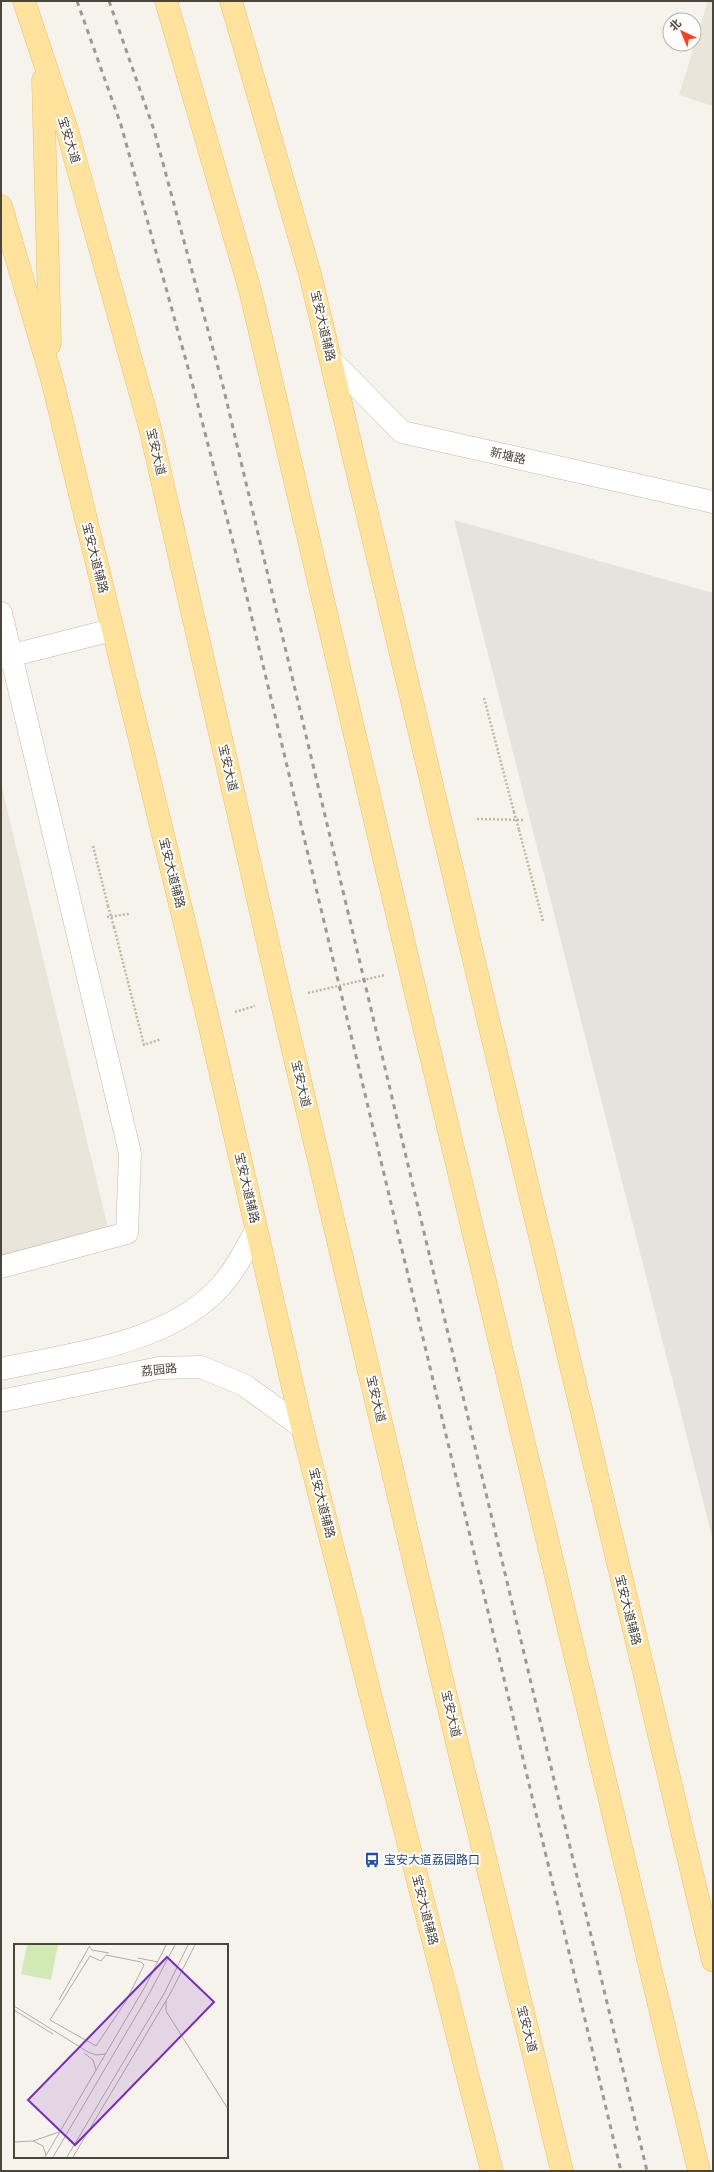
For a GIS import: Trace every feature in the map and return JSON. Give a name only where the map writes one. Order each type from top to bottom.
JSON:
[{"type":"main road","name":"宝安大道","points":[[24,1],[67,130],[150,428],[283,1007],[458,1747],[562,2171]]},
{"type":"main road","points":[[166,1],[250,290],[410,969],[699,2171]]},
{"type":"main road","name":"宝安大道辅路","points":[[231,1],[310,274],[713,1961]]},
{"type":"main road","points":[[42,57],[51,376]]},
{"type":"main road","name":"宝安大道辅路","points":[[1,206],[51,376],[206,1012],[302,1427],[489,2166]]},
{"type":"street","name":"新塘路","points":[[331,360],[402,432],[713,502]]},
{"type":"street","points":[[1,613],[6,657],[130,1153],[127,1233],[1,1267]]},
{"type":"street","points":[[6,657],[112,630]]},
{"type":"street","points":[[1,1369],[110,1345],[151,1332],[192,1312],[217,1291],[240,1260],[256,1230]]},
{"type":"street","name":"荔园路","points":[[1,1401],[159,1368],[201,1367],[244,1385],[302,1427]]},
{"type":"path","points":[[484,698],[543,921]]},
{"type":"path","points":[[477,819],[524,820]]},
{"type":"path","points":[[93,846],[144,1044],[161,1039]]},
{"type":"path","points":[[108,917],[128,914]]},
{"type":"path","points":[[302,995],[387,975]]},
{"type":"path","points":[[231,1013],[256,1006]]},
{"type":"shaded area","points":[[708,1],[713,1],[713,106],[679,95],[692,52],[702,52],[702,20]]},
{"type":"shaded area","points":[[454,520],[713,593],[713,1540]]},
{"type":"shaded area","points":[[1,784],[109,1232],[1,1258]]},
{"type":"railway","points":[[77,1],[121,125],[193,386],[244,585],[621,2171]]},
{"type":"railway","points":[[109,1],[154,130],[223,386],[647,2171]]},
{"type":"place","name":"宝安大道荔园路口","points":[[372,1860]]}]
